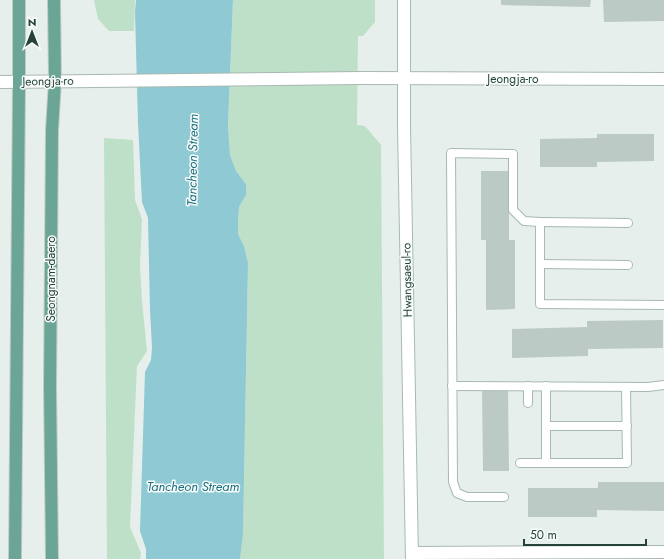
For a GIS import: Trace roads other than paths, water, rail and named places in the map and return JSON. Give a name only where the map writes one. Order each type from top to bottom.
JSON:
[{"type":"main road","points":[[15,559],[19,0]]},
{"type":"main road","name":"Seongnam-daero","points":[[52,559],[50,371],[52,138],[55,80],[54,0]]},
{"type":"street","name":"Hwangsaeul-ro","points":[[404,0],[412,556]]},
{"type":"street","name":"Jeongja-ro","points":[[0,82],[55,80],[361,78],[664,79]]},
{"type":"street","points":[[412,556],[576,556],[659,554]]},
{"type":"lane","points":[[504,497],[467,497],[457,493],[452,482],[451,152],[513,154],[513,210],[524,221],[628,223]]},
{"type":"lane","points":[[540,222],[540,304],[664,305]]},
{"type":"lane","points":[[540,264],[628,265]]},
{"type":"lane","points":[[452,386],[664,386]]},
{"type":"lane","points":[[528,386],[528,403]]},
{"type":"lane","points":[[546,386],[546,463]]},
{"type":"lane","points":[[520,463],[627,463],[626,387]]},
{"type":"lane","points":[[546,426],[627,426]]},
{"type":"water","name":"Tancheon Stream","points":[[136,0],[233,0],[228,125],[230,155],[236,171],[246,184],[246,195],[239,207],[238,234],[244,246],[248,263],[243,535],[240,559],[146,559],[146,549],[140,531],[145,372],[151,360],[152,347],[148,218],[142,202],[138,123]]}]
